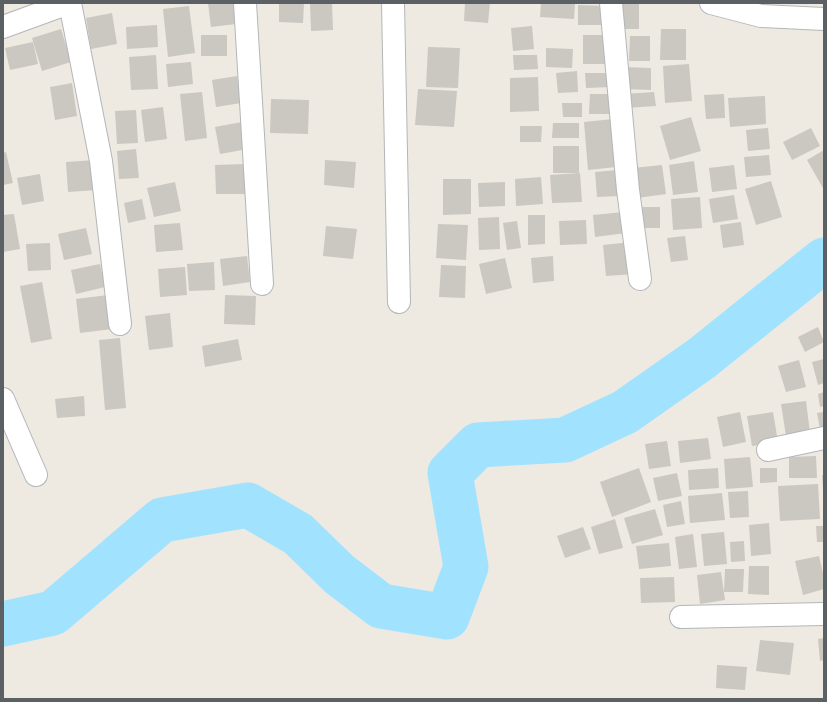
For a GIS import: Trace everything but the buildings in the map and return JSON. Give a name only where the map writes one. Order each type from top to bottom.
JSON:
[{"type":"street","points":[[3,27],[69,3],[82,60],[100,161],[120,324]]},
{"type":"street","points":[[245,3],[262,284]]},
{"type":"street","points":[[392,3],[399,302]]},
{"type":"street","points":[[611,3],[628,190],[640,279]]},
{"type":"street","points":[[711,3],[762,16],[824,19]]},
{"type":"street","points":[[3,399],[36,475]]},
{"type":"street","points":[[768,450],[824,438]]},
{"type":"street","points":[[681,617],[824,614]]},
{"type":"waterway","points":[[3,624],[53,613],[162,520],[248,505],[298,534],[339,574],[381,606],[447,617],[466,567],[450,473],[478,445],[565,440],[625,412],[702,358],[824,260]]}]
